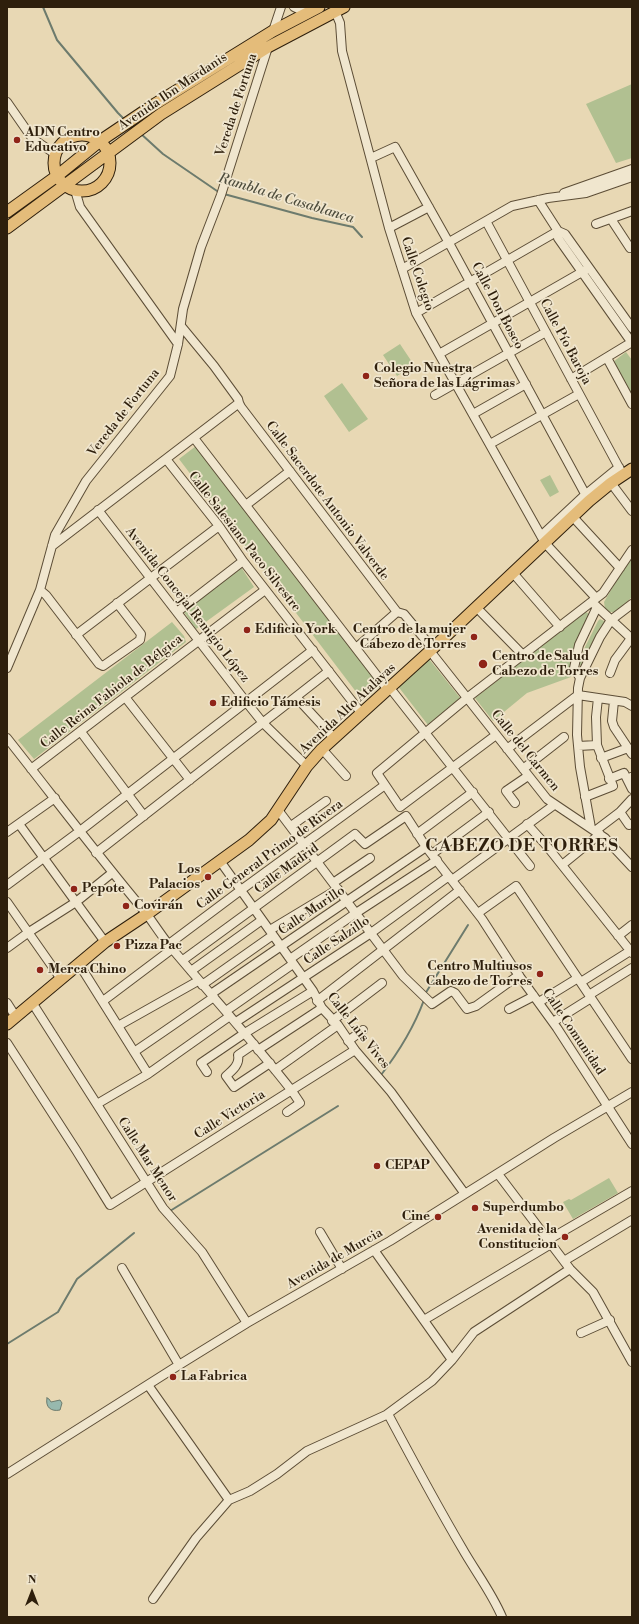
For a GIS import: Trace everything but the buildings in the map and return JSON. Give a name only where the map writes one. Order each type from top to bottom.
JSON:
[{"type":"main road","name":"Avenida Ibn Mardanis","points":[[7,212],[57,176],[100,141],[155,104],[273,31],[314,9]]},
{"type":"main road","name":"Avenida Ibn Mardanis","points":[[7,228],[70,188],[109,152],[161,114],[268,47],[340,9]]},
{"type":"main road","points":[[80,135],[90,136],[100,141],[109,152],[111,162],[109,173],[104,182],[95,188],[85,191],[70,188],[57,176],[54,165],[55,154],[60,145],[69,138],[80,135]]},
{"type":"main road","name":"Avenida Alto Atalayas","points":[[7,1024],[33,1004],[105,942],[147,914],[249,840],[271,820],[307,766],[322,749],[432,650],[513,573],[543,540],[573,517],[588,498],[611,483],[624,470]]},
{"type":"street","points":[[273,31],[281,7]]},
{"type":"street","points":[[294,7],[302,11],[314,9]]},
{"type":"street","name":"Calle Colegio","points":[[340,9],[342,51],[389,228],[416,313],[543,540],[611,620],[632,638]]},
{"type":"street","name":"Vereda de Fortuna","points":[[7,668],[40,590],[55,535],[86,482],[170,376],[178,344],[183,308],[201,247],[222,195],[268,47]]},
{"type":"street","points":[[7,102],[32,138],[55,154]]},
{"type":"street","name":"Calle Don Bosco","points":[[371,158],[395,147],[588,498]]},
{"type":"street","points":[[548,198],[632,169]]},
{"type":"street","points":[[402,269],[512,206],[548,198],[586,193],[632,177]]},
{"type":"street","points":[[70,188],[80,207],[178,344]]},
{"type":"street","points":[[538,200],[558,231],[558,238],[586,270],[632,328]]},
{"type":"street","points":[[389,228],[429,208]]},
{"type":"street","points":[[596,224],[632,212]]},
{"type":"street","points":[[611,219],[630,248]]},
{"type":"street","name":"Calle Pío Baroja","points":[[486,221],[579,394],[624,470]]},
{"type":"street","points":[[416,313],[558,231]]},
{"type":"street","points":[[440,354],[586,270]]},
{"type":"street","points":[[571,379],[608,358],[632,342],[586,270]]},
{"type":"street","name":"Calle Sacerdote Antonio Valverde","points":[[181,326],[214,366],[238,399],[239,403],[397,612],[404,614],[432,650]]},
{"type":"street","points":[[435,395],[546,332]]},
{"type":"street","points":[[608,358],[632,404]]},
{"type":"street","points":[[473,414],[526,384]]},
{"type":"street","points":[[490,444],[579,394]]},
{"type":"street","points":[[52,546],[239,403]]},
{"type":"street","points":[[194,438],[356,648],[426,732],[530,866]]},
{"type":"street","name":"Calle Salesiano Paco Silvestre","points":[[166,459],[265,590],[362,714]]},
{"type":"street","points":[[543,540],[588,498],[624,470]]},
{"type":"street","points":[[246,505],[290,471]]},
{"type":"street","points":[[611,483],[632,511]]},
{"type":"street","name":"Avenida Concejal Remigio López","points":[[98,510],[247,703],[264,723],[307,766]]},
{"type":"street","points":[[573,517],[620,568]]},
{"type":"street","points":[[76,635],[218,526]]},
{"type":"street","points":[[55,535],[68,534]]},
{"type":"street","points":[[496,735],[400,807],[377,772],[467,698],[560,626],[595,602],[603,593],[632,550]]},
{"type":"street","points":[[177,612],[243,561]]},
{"type":"street","points":[[513,573],[560,626]]},
{"type":"street","points":[[40,590],[46,595],[99,664],[103,666],[107,665],[140,640],[141,637],[141,634],[117,603]]},
{"type":"street","name":"Calle Reina Fabiola de Bélgica","points":[[31,769],[265,590]]},
{"type":"street","points":[[580,678],[574,668],[580,645],[595,602]]},
{"type":"street","points":[[595,831],[585,798],[578,746],[578,695],[580,678],[600,637],[611,620],[632,604]]},
{"type":"street","points":[[476,607],[523,655]]},
{"type":"street","points":[[356,648],[397,612]]},
{"type":"street","points":[[610,673],[615,660],[632,638]]},
{"type":"street","points":[[7,885],[247,703],[313,650]]},
{"type":"street","name":"Calle del Carmen","points":[[432,650],[467,698],[547,800],[595,831],[632,867]]},
{"type":"street","points":[[96,853],[329,671]]},
{"type":"street","points":[[507,749],[578,695],[625,702],[632,706]]},
{"type":"street","points":[[125,697],[190,780]]},
{"type":"street","points":[[296,697],[334,738]]},
{"type":"street","points":[[585,798],[613,786],[597,745],[596,717],[598,698]]},
{"type":"street","points":[[601,758],[630,751],[614,727],[612,720],[614,701]]},
{"type":"street","points":[[80,732],[144,816]]},
{"type":"street","points":[[515,803],[506,791],[564,737]]},
{"type":"street","points":[[7,738],[55,798],[96,853],[147,914],[170,947],[200,983],[231,1016],[292,1091],[300,1103],[287,1112]]},
{"type":"street","points":[[578,746],[597,745]]},
{"type":"street","points":[[322,749],[346,776]]},
{"type":"street","points":[[609,779],[624,773],[630,778],[632,789]]},
{"type":"street","name":"Calle General Primo de Rivera","points":[[102,1001],[241,890],[385,785]]},
{"type":"street","points":[[417,834],[473,792]]},
{"type":"street","points":[[7,832],[55,798]]},
{"type":"street","points":[[562,865],[595,831],[620,812],[632,799]]},
{"type":"street","points":[[290,826],[326,801]]},
{"type":"street","name":"Calle Salzillo","points":[[231,1016],[303,977],[371,933],[508,839],[554,805]]},
{"type":"street","points":[[278,810],[403,976],[432,1004],[451,992],[455,993],[467,1009],[476,1006],[519,975]]},
{"type":"street","points":[[97,1104],[148,1074],[231,1016],[292,961],[434,857],[489,812]]},
{"type":"street","points":[[620,812],[629,825],[632,824]]},
{"type":"street","name":"Calle Comunidad","points":[[406,816],[426,847],[478,913],[487,921],[519,975],[536,999],[547,1011],[632,1144]]},
{"type":"street","name":"Calle Madrid","points":[[182,960],[355,834],[365,844],[406,816]]},
{"type":"street","points":[[19,824],[105,942]]},
{"type":"street","points":[[509,1009],[580,984],[606,966],[631,952],[562,865],[527,824]]},
{"type":"street","name":"Calle Murillo","points":[[134,1052],[281,946],[426,847]]},
{"type":"street","points":[[118,1026],[200,983],[336,886],[370,858]]},
{"type":"street","name":"Calle Luis Vives","points":[[220,861],[313,991],[319,1005],[391,1092],[465,1194]]},
{"type":"street","points":[[7,948],[76,902],[112,873]]},
{"type":"street","points":[[478,913],[516,886],[520,898],[590,996],[632,1059]]},
{"type":"street","points":[[382,983],[335,1023],[273,1067],[234,1087],[226,1076],[234,1070],[239,1060],[238,1055],[256,1047],[319,1005],[383,949],[460,890]]},
{"type":"street","points":[[7,902],[61,979]]},
{"type":"street","points":[[191,971],[262,920]]},
{"type":"street","points":[[618,936],[632,925]]},
{"type":"street","points":[[79,964],[148,1074]]},
{"type":"street","points":[[606,966],[615,979]]},
{"type":"street","points":[[553,1022],[632,968]]},
{"type":"street","points":[[207,1072],[201,1063],[245,1033],[313,991]]},
{"type":"street","points":[[7,1003],[16,1016]]},
{"type":"street","name":"Calle Mar Menor","points":[[33,1004],[163,1208],[202,1252],[247,1324]]},
{"type":"street","points":[[348,1041],[363,1030]]},
{"type":"street","name":"Calle Victoria","points":[[7,1043],[110,1205],[355,1050]]},
{"type":"street","name":"Avenida de Murcia","points":[[7,1474],[179,1365],[374,1250],[632,1092]]},
{"type":"street","points":[[498,1174],[570,1269],[593,1292],[610,1320],[632,1362]]},
{"type":"street","points":[[424,1320],[632,1191]]},
{"type":"street","points":[[564,1261],[632,1224]]},
{"type":"street","points":[[320,1232],[342,1269]]},
{"type":"street","points":[[374,1250],[452,1360]]},
{"type":"street","points":[[122,1268],[179,1365]]},
{"type":"street","points":[[154,1599],[196,1538],[229,1500],[250,1491],[307,1451],[388,1414],[432,1381],[452,1360],[474,1332],[570,1269]]},
{"type":"street","points":[[581,1333],[610,1320]]},
{"type":"street","points":[[148,1385],[229,1500]]},
{"type":"street","points":[[388,1414],[459,1544],[495,1601],[502,1617]]},
{"type":"green space","points":[[632,84],[632,158],[616,163],[586,104]]},
{"type":"green space","points":[[400,344],[414,365],[397,376],[383,355]]},
{"type":"green space","points":[[626,352],[632,360],[632,398],[613,362]]},
{"type":"green space","points":[[342,383],[368,419],[349,432],[324,396]]},
{"type":"green space","points":[[196,446],[380,686],[363,701],[179,459]]},
{"type":"green space","points":[[550,475],[559,492],[550,497],[540,480]]},
{"type":"green space","points":[[632,554],[632,597],[616,612],[609,612],[605,609],[604,602]]},
{"type":"green space","points":[[241,567],[254,587],[196,629],[183,611]]},
{"type":"green space","points":[[586,612],[589,614],[573,653],[571,677],[527,693],[493,721],[475,698]]},
{"type":"green space","points":[[600,619],[606,622],[582,667],[579,664],[584,649]]},
{"type":"green space","points":[[172,622],[184,636],[186,642],[34,759],[18,740]]},
{"type":"green space","points":[[429,659],[461,699],[428,725],[397,685]]},
{"type":"green space","points":[[609,1178],[618,1193],[573,1219],[563,1202],[569,1199],[571,1200]]},
{"type":"water","points":[[47,1398],[51,1402],[60,1400],[62,1403],[60,1410],[49,1408]]},
{"type":"waterway","name":"Rambla de Casablanca","points":[[43,7],[57,40],[125,120]]},
{"type":"waterway","name":"Rambla de Casablanca","points":[[140,133],[163,154],[220,193]]},
{"type":"waterway","name":"Rambla de Casablanca","points":[[224,194],[312,218],[353,227],[362,237]]},
{"type":"waterway","points":[[425,994],[468,925]]},
{"type":"waterway","points":[[381,1075],[405,1039],[424,1000]]},
{"type":"waterway","points":[[170,1211],[338,1106]]},
{"type":"waterway","points":[[7,1344],[58,1312],[77,1279],[134,1233]]},
{"type":"place","name":"ADN Centro Educativo","points":[[17,140]]},
{"type":"place","name":"Colegio Nuestra Señora de las Lágrimas","points":[[366,376]]},
{"type":"place","name":"Edificio York","points":[[247,630]]},
{"type":"place","name":"Centro de la mujer Cabezo de Torres","points":[[474,637]]},
{"type":"place","name":"Centro de Salud Cabezo de Torres","points":[[483,664]]},
{"type":"place","name":"Edificio Támesis","points":[[213,703]]},
{"type":"place","name":"Los Palacios","points":[[208,877]]},
{"type":"place","name":"Pepote","points":[[74,889]]},
{"type":"place","name":"Covirán","points":[[126,906]]},
{"type":"place","name":"Pizza Pac","points":[[117,946]]},
{"type":"place","name":"Merca Chino","points":[[40,970]]},
{"type":"place","name":"Centro Multiusos Cabezo de Torres","points":[[540,974]]},
{"type":"place","name":"CEPAP","points":[[377,1166]]},
{"type":"place","name":"Superdumbo","points":[[475,1208]]},
{"type":"place","name":"Cine","points":[[438,1217]]},
{"type":"place","name":"Avenida de la Constitucion","points":[[565,1237]]},
{"type":"place","name":"La Fabrica","points":[[173,1377]]},
{"type":"district","name":"CABEZO DE TORRES","points":[[522,847]]}]
